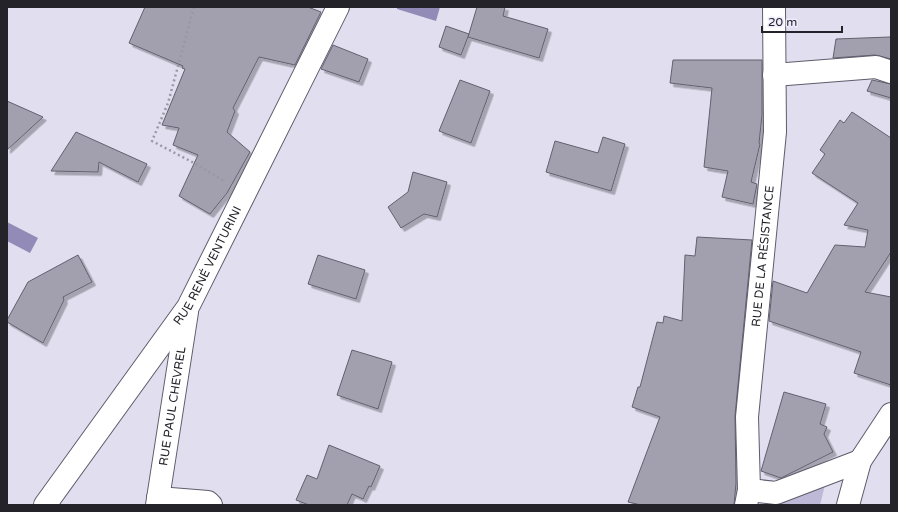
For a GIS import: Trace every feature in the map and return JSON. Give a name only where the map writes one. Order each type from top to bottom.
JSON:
[{"type":"street","name":"RUE RENÉ VENTURINI","points":[[45,505],[188,307],[338,7]]},
{"type":"street","name":"RUE DE LA RÉSISTANCE","points":[[747,498],[747,417],[775,132],[774,7]]},
{"type":"street","points":[[774,75],[876,67],[891,72]]},
{"type":"street","name":"RUE PAUL CHEVREL","points":[[157,501],[188,307]]},
{"type":"street","points":[[848,505],[860,461],[891,414]]},
{"type":"street","points":[[747,498],[776,493],[860,461]]},
{"type":"street","points":[[157,501],[208,502],[211,505]]},
{"type":"path","points":[[194,7],[168,103],[152,141],[194,163],[245,193]]},
{"type":"shaded area","points":[[397,7],[440,7],[436,21],[397,9]]},
{"type":"shaded area","points":[[7,222],[38,238],[30,253],[7,241]]},
{"type":"shaded area","points":[[826,481],[820,505],[780,505],[784,501]]},
{"type":"building","points":[[145,7],[308,7],[321,12],[295,65],[259,57],[233,108],[235,111],[227,132],[250,152],[227,193],[210,214],[179,196],[198,155],[173,145],[179,128],[162,125],[185,69],[182,68],[183,66],[129,43]]},
{"type":"building","points":[[477,7],[505,7],[503,16],[548,29],[539,58],[468,37]]},
{"type":"building","points":[[446,26],[469,34],[461,55],[439,47]]},
{"type":"building","points":[[891,35],[891,59],[875,55],[833,58],[836,39],[890,37]]},
{"type":"building","points":[[333,45],[368,59],[359,82],[321,69]]},
{"type":"building","points":[[673,60],[762,60],[762,115],[760,144],[751,182],[757,184],[753,204],[722,197],[728,171],[704,167],[712,88],[670,83]]},
{"type":"building","points":[[460,80],[490,91],[471,143],[439,131]]},
{"type":"building","points":[[872,80],[891,84],[891,98],[867,91]]},
{"type":"building","points":[[7,101],[43,117],[7,150]]},
{"type":"building","points":[[852,112],[891,138],[891,252],[865,292],[891,297],[891,385],[854,373],[861,352],[769,321],[773,281],[807,293],[835,245],[865,247],[868,230],[844,225],[858,203],[812,173],[825,154],[820,150],[840,120],[844,123]]},
{"type":"building","points":[[76,132],[147,164],[138,182],[99,162],[98,172],[51,171]]},
{"type":"building","points":[[603,137],[625,144],[611,191],[546,172],[555,141],[598,153]]},
{"type":"building","points":[[413,172],[447,182],[437,217],[424,214],[401,228],[388,207],[408,192]]},
{"type":"building","points":[[697,237],[752,240],[735,416],[736,483],[734,505],[641,505],[628,502],[660,417],[632,407],[638,387],[640,387],[657,322],[663,323],[664,316],[682,321],[685,255],[695,256]]},
{"type":"building","points":[[78,255],[92,282],[63,297],[64,300],[43,343],[7,322],[28,282]]},
{"type":"building","points":[[318,255],[365,270],[356,299],[308,284]]},
{"type":"building","points":[[352,350],[392,362],[378,409],[337,395]]},
{"type":"building","points":[[784,392],[826,404],[820,424],[827,427],[824,434],[833,452],[781,478],[761,471]]},
{"type":"building","points":[[329,445],[380,466],[371,487],[369,486],[363,499],[352,494],[347,505],[309,505],[296,500],[307,475],[317,479]]}]
